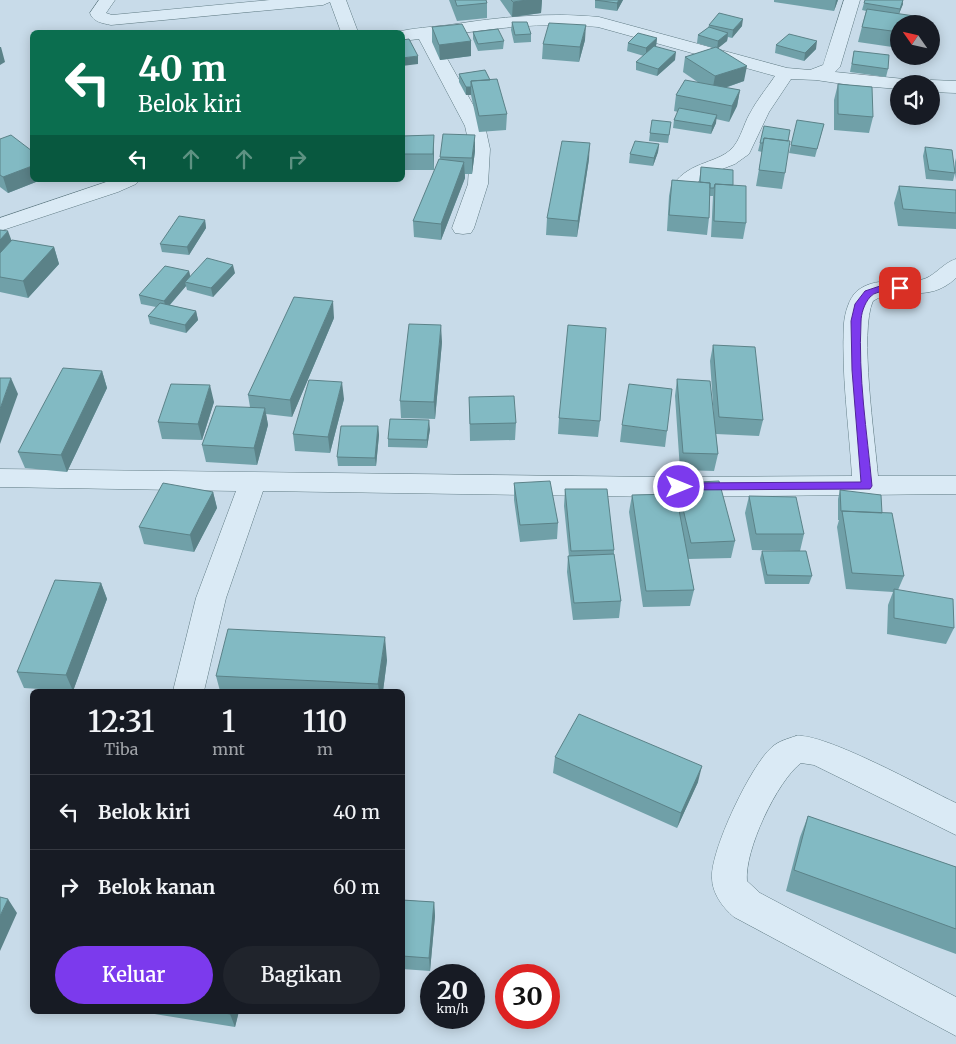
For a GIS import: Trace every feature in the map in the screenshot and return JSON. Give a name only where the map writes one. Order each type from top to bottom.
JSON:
[{"type":"street","points":[[108,0],[98,13],[100,18],[323,0]]},
{"type":"street","points":[[338,0],[347,30]]},
{"type":"street","points":[[818,75],[831,67],[852,0]]},
{"type":"street","points":[[405,36],[539,19],[577,18],[599,22],[786,73],[890,83]]},
{"type":"street","points":[[425,34],[475,126],[480,149],[478,184],[463,228]]},
{"type":"street","points":[[683,185],[697,172],[728,160],[742,150],[760,112],[786,73]]},
{"type":"street","points":[[940,86],[956,87]]},
{"type":"street","points":[[1,223],[124,182]]},
{"type":"street","points":[[866,486],[857,370],[856,321],[860,304],[868,293],[880,289],[926,287],[945,276],[956,266]]},
{"type":"street","points":[[0,478],[660,487],[956,485]]},
{"type":"street","points":[[189,689],[211,598],[253,481]]},
{"type":"street","points":[[956,820],[825,755],[811,750],[792,750],[784,756],[760,790],[747,818],[729,877],[737,897],[747,905],[956,1017]]},
{"type":"building","points":[[455,0],[486,0],[487,3],[457,6]]},
{"type":"building","points":[[511,0],[527,0],[513,2]]},
{"type":"building","points":[[595,0],[619,0],[617,3]]},
{"type":"building","points":[[865,0],[903,0],[900,9],[864,3]]},
{"type":"building","points":[[867,9],[908,15],[890,15],[890,31],[862,27]]},
{"type":"building","points":[[719,13],[743,19],[733,30],[709,25]]},
{"type":"building","points":[[512,22],[527,22],[531,34],[515,35]]},
{"type":"building","points":[[549,23],[586,25],[580,47],[543,44]]},
{"type":"building","points":[[462,24],[471,41],[439,45],[432,27]]},
{"type":"building","points":[[709,27],[728,33],[718,41],[698,35]]},
{"type":"building","points":[[498,29],[504,41],[478,44],[473,32]]},
{"type":"building","points":[[638,33],[657,38],[646,48],[628,43]]},
{"type":"building","points":[[789,34],[817,41],[805,53],[776,45]]},
{"type":"building","points":[[409,39],[418,56],[405,58],[405,40]]},
{"type":"building","points":[[654,46],[676,52],[658,69],[636,62]]},
{"type":"building","points":[[716,47],[747,66],[715,76],[685,57]]},
{"type":"building","points":[[854,51],[889,55],[888,69],[852,64]]},
{"type":"building","points":[[485,70],[490,80],[471,81],[471,87],[466,87],[459,74]]},
{"type":"building","points":[[497,79],[507,114],[479,116],[471,81]]},
{"type":"building","points":[[685,80],[740,90],[732,106],[676,95]]},
{"type":"building","points":[[838,84],[872,87],[873,117],[838,114]]},
{"type":"building","points":[[679,108],[717,115],[712,126],[674,120]]},
{"type":"building","points":[[652,120],[671,122],[669,135],[650,133]]},
{"type":"building","points":[[797,120],[824,124],[817,149],[791,145]]},
{"type":"building","points":[[764,126],[790,130],[788,141],[764,138],[763,143],[760,143]]},
{"type":"building","points":[[443,134],[475,135],[472,158],[440,157]]},
{"type":"building","points":[[11,135],[30,149],[30,167],[3,177],[0,175],[0,139]]},
{"type":"building","points":[[434,135],[433,154],[405,154],[405,136]]},
{"type":"building","points":[[764,138],[790,141],[785,173],[759,170]]},
{"type":"building","points":[[562,141],[590,143],[578,221],[547,218]]},
{"type":"building","points":[[635,141],[659,144],[654,158],[630,154]]},
{"type":"building","points":[[925,147],[952,150],[955,173],[929,170]]},
{"type":"building","points":[[439,159],[464,162],[441,224],[413,221]]},
{"type":"building","points":[[701,167],[733,170],[733,185],[715,184],[714,188],[710,188],[710,183],[700,182]]},
{"type":"building","points":[[672,180],[710,183],[709,218],[669,215]]},
{"type":"building","points":[[715,184],[746,186],[746,223],[714,221]]},
{"type":"building","points":[[899,186],[956,190],[956,213],[903,209]]},
{"type":"building","points":[[179,216],[205,220],[187,247],[160,244]]},
{"type":"building","points":[[0,230],[8,231],[0,240]]},
{"type":"building","points":[[12,240],[54,247],[23,281],[0,277],[0,253]]},
{"type":"building","points":[[207,258],[233,265],[211,288],[185,282]]},
{"type":"building","points":[[165,266],[189,271],[164,301],[139,295]]},
{"type":"building","points":[[294,297],[333,301],[290,400],[248,395]]},
{"type":"building","points":[[160,303],[196,311],[185,325],[148,316]]},
{"type":"building","points":[[409,324],[441,325],[434,402],[400,401]]},
{"type":"building","points":[[568,325],[606,328],[600,421],[559,418]]},
{"type":"building","points":[[713,345],[755,347],[763,420],[719,417]]},
{"type":"building","points":[[63,368],[102,371],[61,455],[18,452]]},
{"type":"building","points":[[0,378],[11,378],[0,409]]},
{"type":"building","points":[[677,379],[710,381],[718,454],[683,453]]},
{"type":"building","points":[[309,380],[342,382],[328,437],[293,434]]},
{"type":"building","points":[[171,384],[210,385],[198,424],[158,422]]},
{"type":"building","points":[[629,384],[672,389],[667,431],[622,425]]},
{"type":"building","points":[[514,396],[516,423],[470,424],[469,397]]},
{"type":"building","points":[[216,406],[265,408],[254,448],[202,445]]},
{"type":"building","points":[[390,419],[429,420],[427,440],[388,439]]},
{"type":"building","points":[[341,426],[378,426],[375,458],[337,457]]},
{"type":"building","points":[[550,481],[558,523],[520,525],[514,483]]},
{"type":"building","points":[[719,481],[735,541],[691,543],[677,483]]},
{"type":"building","points":[[163,483],[213,492],[190,535],[139,527]]},
{"type":"building","points":[[565,489],[607,489],[614,550],[571,551]]},
{"type":"building","points":[[840,490],[881,495],[882,513],[841,511]]},
{"type":"building","points":[[676,494],[694,590],[646,591],[632,495]]},
{"type":"building","points":[[749,496],[796,497],[804,534],[756,534]]},
{"type":"building","points":[[842,511],[892,513],[904,576],[852,573]]},
{"type":"building","points":[[762,551],[806,551],[812,576],[767,575]]},
{"type":"building","points":[[614,554],[621,601],[574,603],[568,556]]},
{"type":"building","points":[[55,580],[101,583],[66,675],[17,672]]},
{"type":"building","points":[[894,589],[953,599],[954,628],[894,618]]},
{"type":"building","points":[[228,629],[385,637],[378,684],[216,676]]},
{"type":"building","points":[[579,714],[702,766],[681,813],[555,757]]},
{"type":"building","points":[[808,816],[956,867],[956,929],[794,870]]},
{"type":"building","points":[[0,897],[8,899],[0,916]]},
{"type":"building","points":[[405,900],[434,902],[429,958],[405,956]]},
{"type":"route","points":[[679,487],[866,486],[857,370],[856,321],[860,304],[868,293],[886,287],[900,288]]}]
